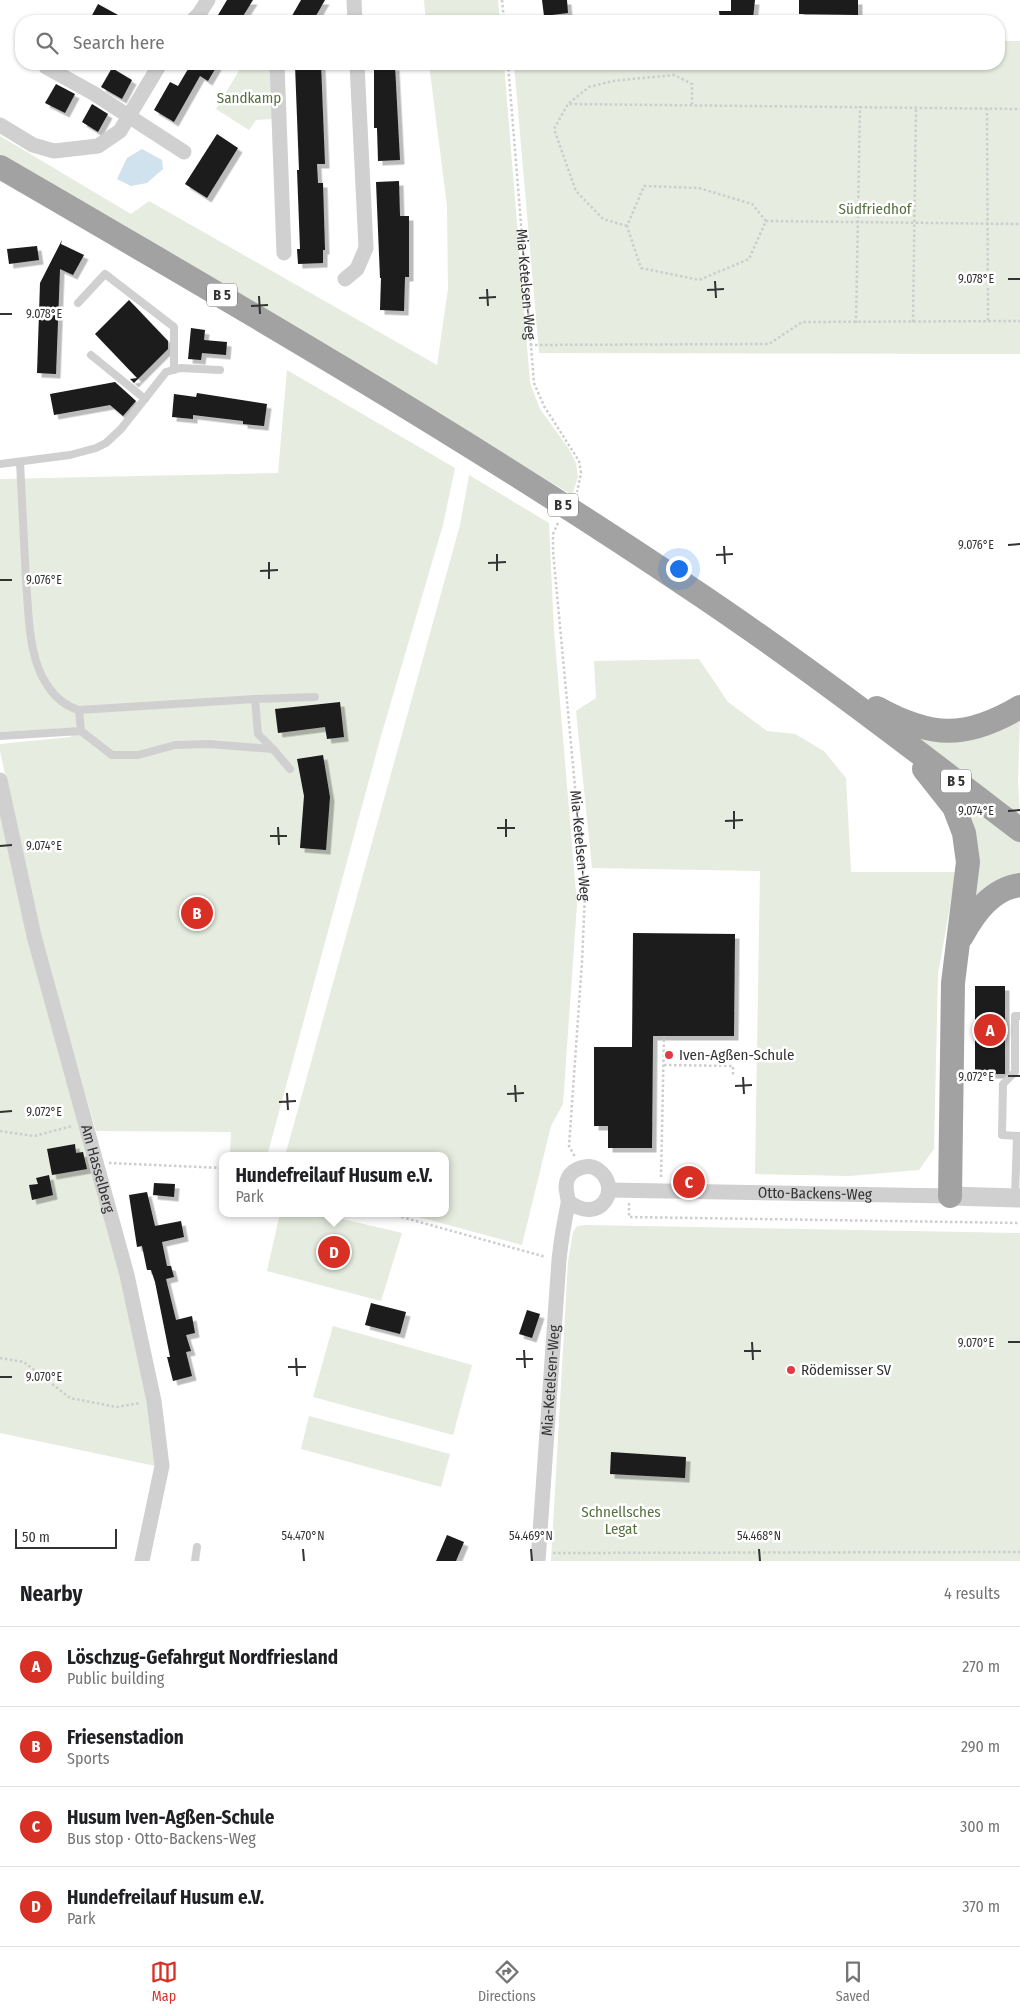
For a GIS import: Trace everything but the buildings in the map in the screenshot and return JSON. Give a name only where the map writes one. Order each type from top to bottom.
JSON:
[{"type":"highway","name":"B 5","points":[[0,167],[265,321],[500,464],[685,584],[803,666],[1020,830]]},
{"type":"highway","points":[[803,666],[897,719],[923,729],[945,732],[973,728],[1020,707]]},
{"type":"highway","points":[[892,732],[937,783],[954,808],[964,833],[968,862],[953,983],[950,1196]]},
{"type":"highway","points":[[957,946],[971,920],[992,896],[1020,885]]},
{"type":"street","points":[[198,15],[208,0]]},
{"type":"street","points":[[354,0],[355,15]]},
{"type":"street","points":[[51,70],[93,93],[128,118],[184,152]]},
{"type":"street","points":[[0,125],[34,145],[54,151],[98,146],[120,132],[156,70]]},
{"type":"street","points":[[276,70],[284,253]]},
{"type":"street","points":[[346,279],[357,269],[366,248],[357,70]]},
{"type":"street","name":"Am Hasselberg","points":[[0,780],[34,936],[86,1121],[126,1275],[154,1401],[162,1466],[142,1561]]},
{"type":"street","points":[[568,1201],[579,1210],[592,1211],[605,1202],[609,1190],[606,1176],[595,1168],[580,1167]]},
{"type":"street","name":"Mia-Ketelsen-Weg","points":[[538,1557],[559,1260],[568,1201],[565,1190],[568,1177],[580,1167]]},
{"type":"street","name":"Otto-Backens-Weg","points":[[609,1190],[1018,1198]]},
{"type":"lane","points":[[78,303],[105,274],[174,327],[174,370]]},
{"type":"lane","points":[[91,355],[145,398]]},
{"type":"lane","points":[[0,464],[70,455],[96,448],[106,443],[121,429],[166,372],[174,370],[220,370]]},
{"type":"lane","points":[[20,462],[28,602],[33,650],[48,688],[68,707],[80,710],[315,697]]},
{"type":"lane","points":[[255,699],[258,734],[290,769]]},
{"type":"lane","points":[[80,710],[81,731]]},
{"type":"lane","points":[[0,736],[81,731],[112,755],[138,756],[184,744],[273,749]]},
{"type":"lane","points":[[1018,1198],[1019,1136],[1002,1135],[1003,1084],[1014,1072],[1015,1016],[1020,1016]]},
{"type":"lane","points":[[196,1547],[196,1561]]},
{"type":"path","points":[[502,0],[503,15]]},
{"type":"path","name":"Mia-Ketelsen-Weg","points":[[508,70],[534,383],[544,406],[579,461],[581,473],[577,493]]},
{"type":"path","points":[[627,226],[602,219],[576,191],[554,129],[568,104],[589,87],[613,81],[674,75],[692,84],[692,105]]},
{"type":"path","points":[[568,104],[1020,109]]},
{"type":"path","points":[[856,323],[860,106]]},
{"type":"path","points":[[913,322],[916,108]]},
{"type":"path","points":[[986,108],[988,321]]},
{"type":"path","points":[[766,221],[749,259],[699,280],[640,268],[627,226],[644,186],[699,188],[752,204],[766,221],[1020,224]]},
{"type":"path","points":[[530,345],[769,344],[802,322],[1020,321]]},
{"type":"path","name":"Mia-Ketelsen-Weg","points":[[558,523],[553,534],[553,551],[585,894],[569,1146],[580,1167]]},
{"type":"path","points":[[661,1191],[664,1036]]},
{"type":"path","points":[[664,1065],[733,1066],[733,1075]]},
{"type":"path","points":[[0,1131],[34,1136],[49,1134],[86,1121]]},
{"type":"path","points":[[96,1162],[219,1168]]},
{"type":"path","points":[[629,1190],[629,1218],[1020,1223]]},
{"type":"path","points":[[401,1217],[559,1260]]},
{"type":"path","points":[[0,1358],[24,1362],[70,1398],[118,1407],[154,1401]]},
{"type":"path","points":[[538,1557],[1020,1552]]},
{"type":"green space","points":[[424,0],[498,0],[499,15],[425,15]]},
{"type":"green space","name":"Südfriedhof","points":[[1005,41],[1020,41],[1020,354],[539,353],[515,70],[1005,70]]},
{"type":"green space","name":"Sandkamp","points":[[239,70],[270,70],[272,119],[256,120],[249,130],[216,109]]},
{"type":"green space","points":[[430,70],[504,70],[530,383],[540,409],[569,449],[576,463],[578,477],[572,495],[126,226],[0,155],[0,136],[131,214],[149,201],[437,365],[448,289],[447,206]]},
{"type":"green space","points":[[287,370],[455,468],[443,525],[381,736],[268,1152],[230,1152],[231,1132],[96,1131],[40,937],[0,751],[0,744],[71,737],[70,728],[0,732],[0,479],[278,473]]},
{"type":"green space","points":[[469,475],[549,523],[554,631],[577,904],[563,1104],[551,1126],[522,1245],[419,1217],[449,1217],[449,1152],[286,1152],[460,525]]},
{"type":"green space","points":[[699,659],[728,702],[767,731],[795,734],[824,751],[846,778],[851,872],[956,872],[938,974],[934,1149],[919,1170],[849,1176],[755,1174],[760,871],[592,868],[576,711],[596,698],[594,661]]},
{"type":"green space","points":[[1020,714],[1018,780],[1020,818],[912,736]]},
{"type":"green space","points":[[0,786],[125,1276],[160,1467],[0,1433]]},
{"type":"green space","points":[[955,792],[1020,841],[1020,878],[969,906]]},
{"type":"green space","points":[[279,1217],[334,1217],[402,1233],[381,1301],[267,1271]]},
{"type":"green space","name":"Rödemisser SV","points":[[577,1226],[1020,1233],[1020,1561],[551,1561],[568,1262],[573,1232]]},
{"type":"green space","points":[[333,1326],[472,1365],[453,1435],[313,1397]]},
{"type":"green space","points":[[309,1416],[450,1454],[441,1487],[301,1449]]},
{"type":"water","points":[[142,149],[162,160],[163,169],[147,183],[131,186],[117,179],[127,158]]},
{"type":"place","name":"Friesenstadion","points":[[197,913]]},
{"type":"place","name":"Löschzug-Gefahrgut Nordfriesland","points":[[990,1030]]},
{"type":"place","name":"Iven-Agßen-Schule","points":[[669,1055]]},
{"type":"place","name":"Husum Iven-Agßen-Schule","points":[[689,1182]]},
{"type":"place","name":"Hundefreilauf Husum e.V.","points":[[334,1252]]},
{"type":"place","name":"Rödemisser SV","points":[[791,1370]]},
{"type":"park label","name":"Schnellsches Legat","points":[[621,1520]]}]
